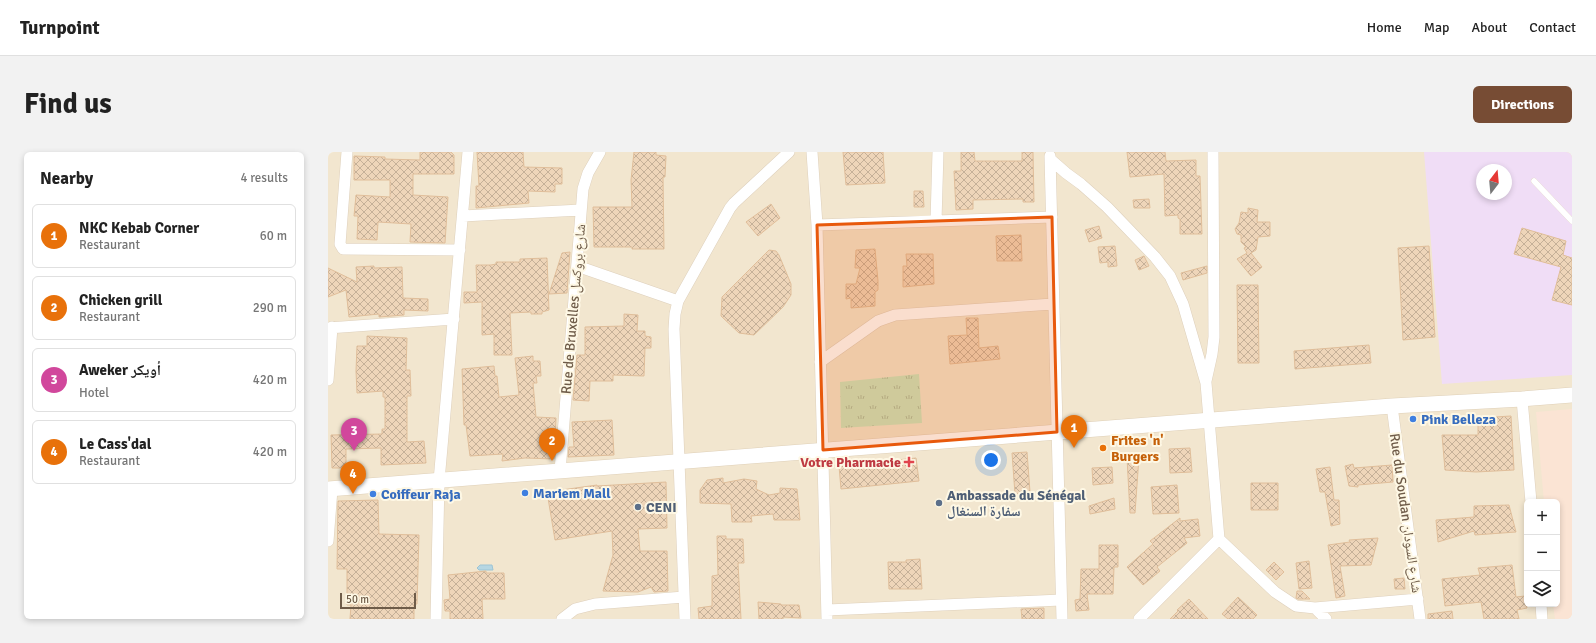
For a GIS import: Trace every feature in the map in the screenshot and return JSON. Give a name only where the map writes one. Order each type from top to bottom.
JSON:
[{"type":"main road","points":[[330,489],[1392,406],[1572,395]]},
{"type":"street","points":[[347,152],[340,244],[343,249],[460,250]]},
{"type":"street","points":[[436,619],[439,480],[468,152]]},
{"type":"street","name":"Rue de Bruxelles شارع بروكسل","points":[[560,471],[583,189],[588,173],[600,152]]},
{"type":"street","points":[[685,619],[678,462],[674,329],[675,314],[678,301],[734,203],[789,152]]},
{"type":"street","points":[[812,152],[816,226],[827,614],[1061,600]]},
{"type":"street","points":[[936,221],[938,152]]},
{"type":"street","points":[[1206,383],[1214,336],[1213,152]]},
{"type":"street","points":[[1050,156],[1066,174],[1081,184],[1107,207],[1155,257],[1170,276],[1183,304],[1206,383],[1220,539],[1284,599],[1296,606],[1315,608],[1418,599]]},
{"type":"street","points":[[1050,156],[1062,619]]},
{"type":"street","points":[[463,216],[581,210]]},
{"type":"street","points":[[816,226],[1052,217]]},
{"type":"street","points":[[577,266],[678,301]]},
{"type":"street","points":[[820,362],[878,321],[895,315],[1053,304]]},
{"type":"street","points":[[328,380],[330,328],[454,318]]},
{"type":"street","points":[[1522,399],[1531,499]]},
{"type":"street","name":"Rue du Soudan شارع السودان","points":[[1392,406],[1420,619]]},
{"type":"street","points":[[328,541],[330,489]]},
{"type":"street","points":[[1140,619],[1220,539]]},
{"type":"street","points":[[562,619],[575,609],[595,604],[684,597]]},
{"type":"street","points":[[1541,607],[1542,619]]},
{"type":"street","points":[[1315,608],[1326,619]]},
{"type":"lane","points":[[1534,181],[1572,221]]},
{"type":"highlighted area","points":[[1052,217],[1057,432],[823,450],[817,225]]},
{"type":"shaded area","points":[[328,152],[1572,152],[1572,619],[328,619]]},
{"type":"shaded area","points":[[1424,152],[1572,152],[1572,375],[1442,384]]},
{"type":"shaded area","points":[[1572,409],[1572,619],[1555,619],[1553,607],[1560,607],[1560,499],[1544,499],[1536,412]]},
{"type":"green space","points":[[919,374],[922,423],[841,428],[840,382]]},
{"type":"water","points":[[480,565],[492,565],[493,570],[479,570],[477,568]]},
{"type":"building","points":[[420,152],[451,152],[454,155],[454,174],[413,174],[413,195],[448,197],[445,243],[410,242],[411,224],[378,222],[377,240],[357,239],[358,216],[354,216],[356,195],[390,197],[390,180],[354,180],[354,156],[420,160]]},
{"type":"building","points":[[477,152],[523,152],[524,167],[562,168],[562,184],[555,184],[555,192],[528,191],[529,203],[476,208],[476,186],[479,186]]},
{"type":"building","points":[[634,152],[656,152],[656,155],[666,156],[665,177],[663,177],[664,249],[594,247],[593,207],[632,207],[631,180]]},
{"type":"building","points":[[843,152],[883,152],[885,183],[846,185]]},
{"type":"building","points":[[961,152],[974,152],[975,161],[1022,161],[1022,152],[1033,152],[1034,202],[1023,202],[1023,199],[973,200],[973,209],[956,210],[954,171],[961,171]]},
{"type":"building","points":[[1127,152],[1165,152],[1166,161],[1196,160],[1196,176],[1200,176],[1202,234],[1180,234],[1180,219],[1178,218],[1178,215],[1165,216],[1164,174],[1130,177]]},
{"type":"building","points":[[914,191],[923,191],[924,207],[914,207]]},
{"type":"building","points":[[1149,199],[1150,208],[1134,208],[1133,200]]},
{"type":"building","points":[[771,204],[780,218],[758,236],[746,222]]},
{"type":"building","points":[[1248,208],[1258,210],[1257,222],[1270,222],[1270,236],[1258,237],[1256,250],[1251,253],[1262,267],[1251,276],[1237,259],[1247,253],[1244,248],[1246,247],[1241,242],[1241,235],[1237,234],[1235,229],[1239,223],[1241,212],[1248,213]]},
{"type":"building","points":[[1099,226],[1102,238],[1089,242],[1085,230]]},
{"type":"building","points":[[1522,228],[1566,241],[1563,255],[1572,258],[1572,305],[1552,300],[1561,267],[1514,254]]},
{"type":"building","points":[[1021,235],[1022,261],[997,261],[996,236]]},
{"type":"building","points":[[1115,246],[1117,266],[1108,267],[1108,262],[1100,263],[1098,247]]},
{"type":"building","points":[[1429,246],[1435,337],[1403,340],[1398,248]]},
{"type":"building","points":[[875,249],[878,290],[875,292],[875,306],[851,308],[851,298],[846,299],[846,284],[856,284],[860,268],[855,268],[856,250]]},
{"type":"building","points":[[769,250],[776,251],[779,255],[791,284],[791,295],[783,307],[754,335],[739,333],[721,316],[722,297]]},
{"type":"building","points":[[570,252],[567,293],[549,294],[562,253]]},
{"type":"building","points":[[906,254],[933,254],[934,284],[903,287],[903,266],[907,266]]},
{"type":"building","points":[[1144,256],[1149,266],[1139,270],[1135,260]]},
{"type":"building","points":[[547,258],[549,310],[542,312],[542,314],[531,314],[531,312],[510,313],[512,355],[494,355],[494,334],[482,335],[482,302],[464,303],[464,292],[477,292],[476,265],[491,265],[496,264],[496,262],[520,262],[520,259]]},
{"type":"building","points":[[374,266],[374,268],[402,267],[403,298],[428,299],[428,311],[404,310],[404,315],[379,317],[379,314],[349,317],[346,290],[328,297],[328,268],[357,282],[356,267]]},
{"type":"building","points":[[1207,266],[1207,273],[1183,280],[1181,273]]},
{"type":"building","points":[[1237,285],[1258,285],[1259,363],[1238,363]]},
{"type":"building","points":[[624,314],[638,315],[637,331],[645,331],[645,336],[651,337],[651,348],[645,348],[644,376],[613,375],[613,381],[590,381],[589,401],[573,400],[577,355],[585,355],[585,327],[624,326]]},
{"type":"building","points":[[966,318],[978,318],[979,348],[998,346],[1000,359],[950,364],[948,336],[967,335]]},
{"type":"building","points":[[367,336],[407,338],[406,370],[410,370],[411,396],[407,396],[407,442],[424,441],[426,463],[381,465],[381,448],[346,449],[346,468],[332,468],[331,435],[382,434],[382,429],[385,429],[385,397],[383,397],[383,391],[357,393],[357,346],[367,346]]},
{"type":"building","points":[[1369,345],[1371,363],[1295,369],[1294,351]]},
{"type":"building","points":[[533,356],[533,361],[540,361],[541,376],[536,376],[537,383],[533,383],[536,417],[556,418],[554,459],[525,458],[502,461],[503,454],[470,456],[466,425],[464,425],[462,369],[494,366],[495,376],[497,376],[499,397],[519,395],[515,358]]},
{"type":"building","points":[[1511,416],[1514,470],[1476,472],[1445,470],[1442,435],[1478,435],[1478,418]]},
{"type":"building","points":[[612,420],[614,455],[568,457],[569,447],[574,447],[572,422]]},
{"type":"building","points":[[1190,448],[1192,472],[1170,473],[1169,449]]},
{"type":"building","points":[[1027,452],[1030,492],[1015,494],[1012,453]]},
{"type":"building","points":[[1139,457],[1135,513],[1130,513],[1127,458]]},
{"type":"building","points":[[916,458],[919,481],[841,489],[839,466]]},
{"type":"building","points":[[1353,464],[1354,468],[1392,465],[1393,482],[1358,485],[1358,487],[1349,486],[1345,466]]},
{"type":"building","points":[[1112,467],[1113,483],[1093,485],[1092,468]]},
{"type":"building","points":[[1330,467],[1334,500],[1339,500],[1340,524],[1331,526],[1325,492],[1320,492],[1316,469]]},
{"type":"building","points":[[723,478],[723,483],[744,479],[757,481],[756,489],[769,495],[780,493],[780,488],[797,489],[800,520],[774,520],[773,514],[751,516],[752,522],[732,522],[731,504],[700,503],[700,490],[707,480]]},
{"type":"building","points":[[666,482],[667,528],[638,529],[640,551],[667,551],[668,591],[654,592],[651,587],[638,592],[603,591],[613,555],[612,531],[555,540],[547,492],[597,485]]},
{"type":"building","points":[[1251,483],[1278,483],[1278,510],[1251,510]]},
{"type":"building","points":[[1177,485],[1179,513],[1153,514],[1151,487]]},
{"type":"building","points":[[1114,498],[1115,509],[1090,514],[1089,506]]},
{"type":"building","points":[[378,500],[379,534],[419,535],[417,604],[414,604],[414,619],[350,619],[351,605],[347,605],[347,569],[337,569],[338,501]]},
{"type":"building","points":[[1509,505],[1516,532],[1475,535],[1474,531],[1438,542],[1436,520],[1474,517],[1474,506]]},
{"type":"building","points":[[1180,518],[1180,521],[1198,519],[1200,536],[1184,538],[1187,543],[1157,567],[1160,571],[1143,585],[1127,567],[1153,544],[1150,541]]},
{"type":"building","points":[[717,536],[726,536],[726,539],[743,539],[744,563],[738,563],[741,619],[699,619],[698,608],[712,606],[712,576],[718,575]]},
{"type":"building","points":[[1378,538],[1371,565],[1340,566],[1345,596],[1336,598],[1328,545],[1350,542],[1349,540]]},
{"type":"building","points":[[1099,545],[1118,545],[1118,567],[1114,567],[1113,594],[1087,594],[1089,610],[1076,611],[1075,600],[1080,599],[1081,569],[1099,569]]},
{"type":"building","points":[[920,559],[922,589],[889,589],[888,562],[906,562],[906,560]]},
{"type":"building","points":[[1309,561],[1312,588],[1299,589],[1296,563]]},
{"type":"building","points":[[1274,562],[1284,572],[1276,580],[1266,570]]},
{"type":"building","points":[[1512,565],[1516,597],[1524,596],[1524,607],[1527,607],[1517,610],[1519,619],[1484,619],[1481,602],[1445,606],[1442,579],[1480,575],[1478,568]]},
{"type":"building","points":[[486,571],[486,573],[504,573],[505,599],[482,599],[483,619],[450,619],[450,611],[445,611],[444,600],[450,599],[448,575]]},
{"type":"building","points":[[1404,578],[1405,589],[1395,589],[1394,579]]},
{"type":"building","points":[[1297,591],[1302,591],[1310,599],[1296,598]]},
{"type":"building","points":[[1238,597],[1257,615],[1253,619],[1228,619],[1222,614]]},
{"type":"building","points":[[1189,599],[1208,619],[1170,619],[1178,611],[1177,610]]},
{"type":"building","points":[[758,602],[781,605],[799,605],[801,618],[783,617],[783,619],[759,619]]},
{"type":"building","points":[[1044,608],[1044,619],[1022,619],[1021,609]]},
{"type":"building","points":[[1452,611],[1453,619],[1428,619],[1428,614]]},
{"type":"place","name":"Pink Belleza","points":[[1413,419]]},
{"type":"place","name":"NKC Kebab Corner","points":[[1074,448]]},
{"type":"place","name":"Frites 'n' Burgers","points":[[1103,448]]},
{"type":"place","name":"Aweker أويكر","points":[[354,451]]},
{"type":"place","name":"Chicken grill","points":[[552,461]]},
{"type":"place","name":"Votre Pharmacie","points":[[909,462]]},
{"type":"place","name":"Mariem Mall","points":[[525,493]]},
{"type":"place","name":"Le Cass'dal","points":[[353,494]]},
{"type":"place","name":"Coiffeur Raja","points":[[373,494]]},
{"type":"place","name":"Ambassade du Sénégal سفارة السنغال","points":[[939,503]]},
{"type":"place","name":"CENI","points":[[638,507]]}]
